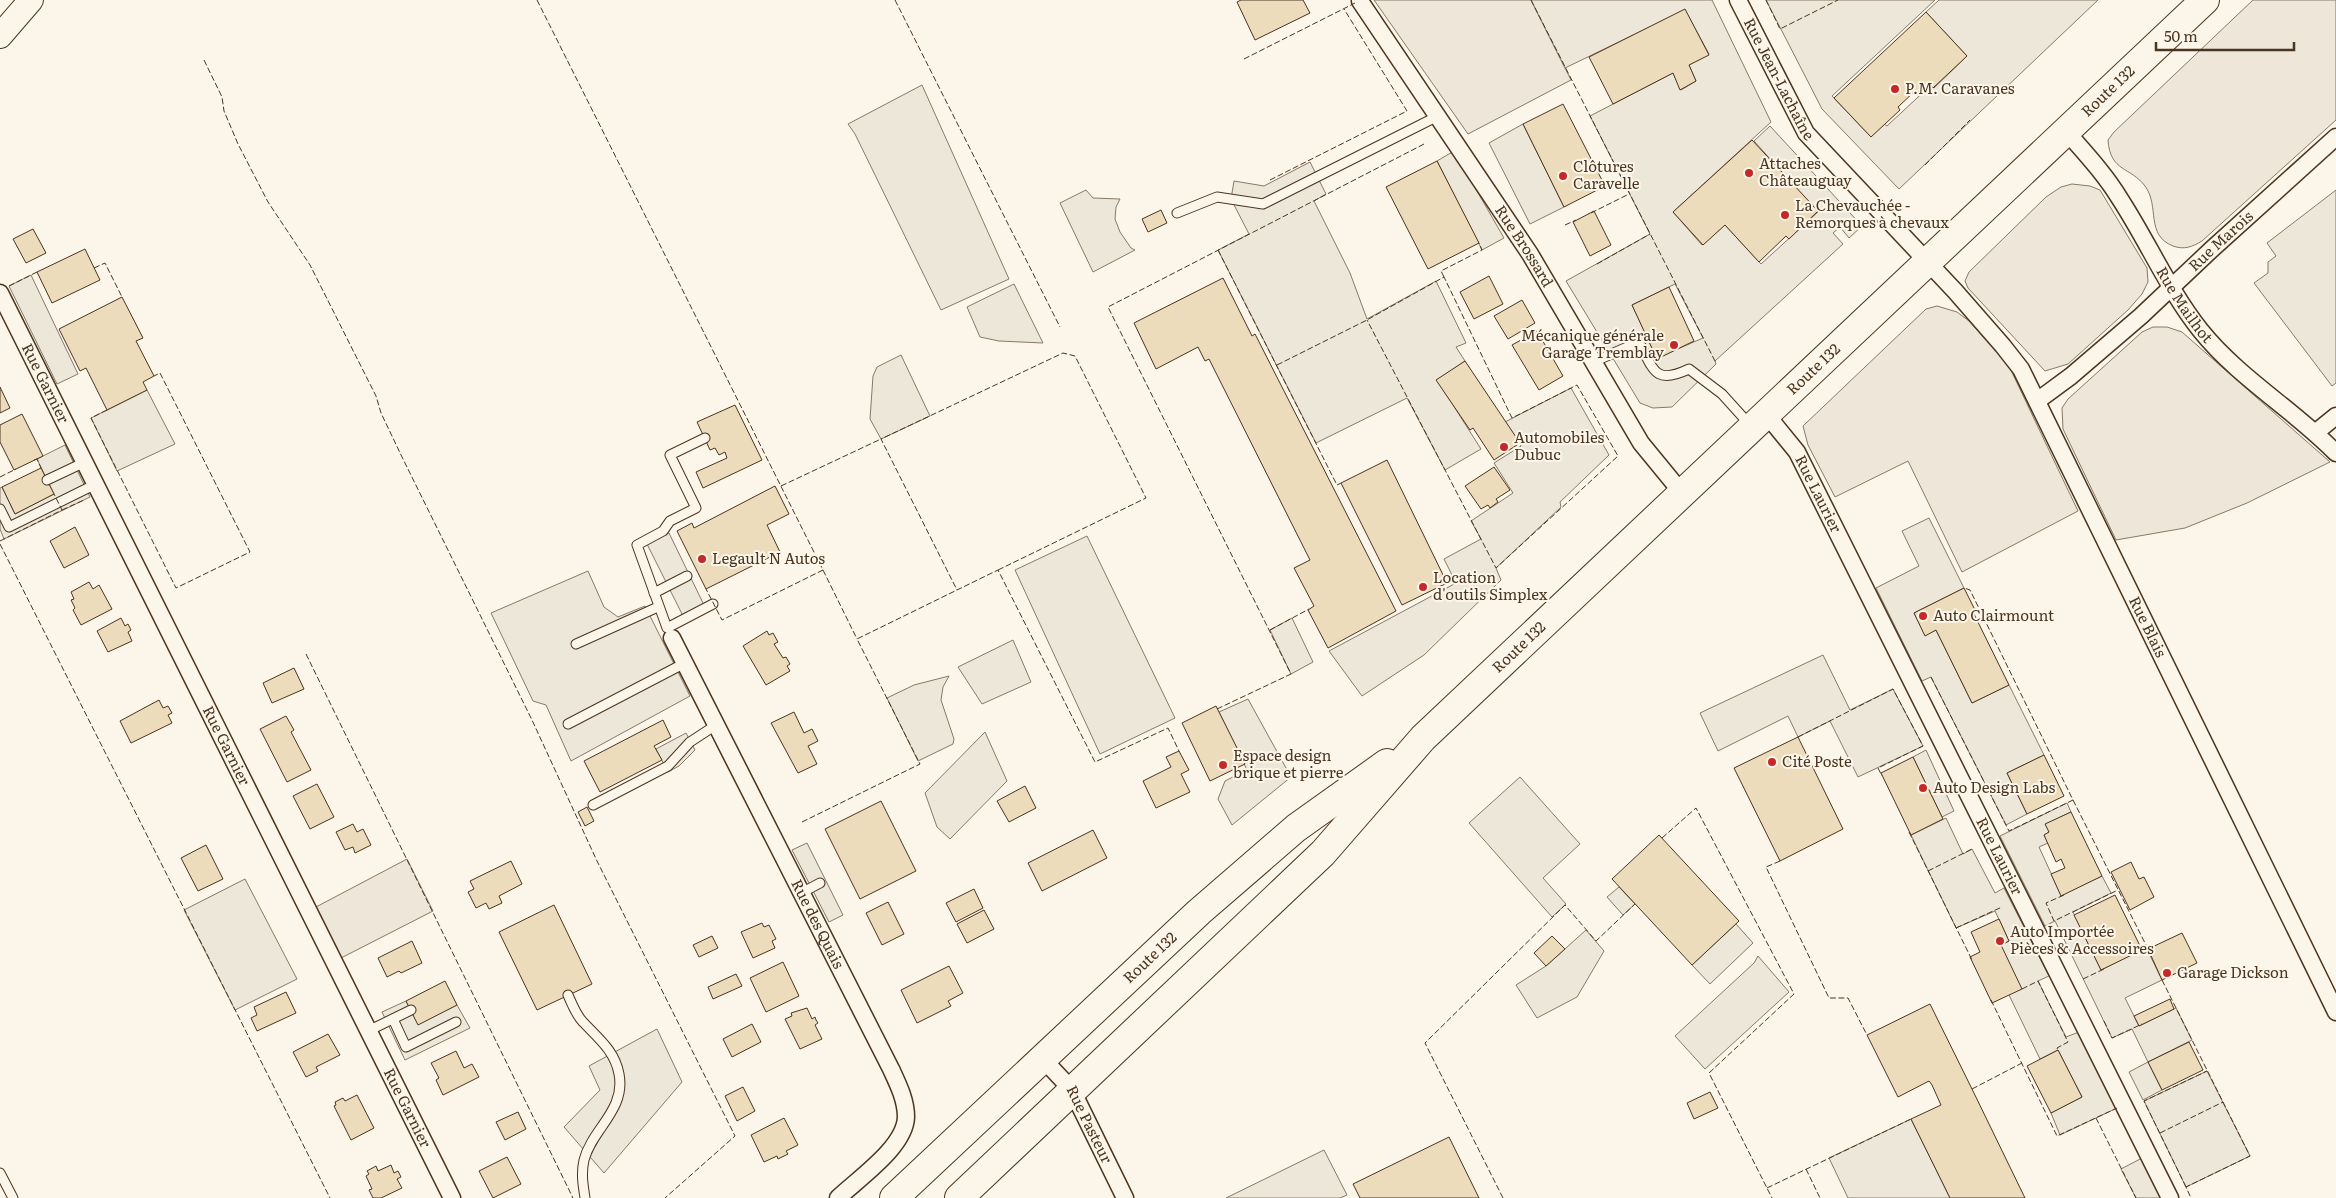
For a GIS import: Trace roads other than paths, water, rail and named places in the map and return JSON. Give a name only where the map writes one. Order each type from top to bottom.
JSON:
[{"type":"highway","name":"Route 132","points":[[959,1198],[1323,853],[1423,738],[2205,0]]},
{"type":"highway","name":"Route 132","points":[[894,1198],[1243,874],[1306,821],[1423,738]]},
{"type":"highway","points":[[1243,874],[1270,903]]},
{"type":"street","points":[[0,36],[31,0]]},
{"type":"street","name":"Rue Jean-Lachaîne","points":[[1738,0],[1806,133],[1928,262]]},
{"type":"street","name":"Rue Brossard","points":[[1360,1],[1530,254],[1641,443],[1682,493]]},
{"type":"street","name":"Rue Mailhot","points":[[2066,131],[2106,178],[2121,199],[2191,318],[2220,350],[2315,432],[2336,453]]},
{"type":"street","name":"Rue Marois","points":[[2037,401],[2071,376],[2336,137]]},
{"type":"street","name":"Rue Blais","points":[[1928,262],[2008,352],[2020,369],[2336,1012]]},
{"type":"street","name":"Rue Garnier","points":[[0,293],[452,1198]]},
{"type":"street","points":[[2315,432],[2336,416]]},
{"type":"street","name":"Rue Laurier","points":[[1759,420],[1797,452],[2170,1198]]},
{"type":"street","name":"Rue des Quais","points":[[672,638],[891,1069],[905,1104],[906,1119],[900,1139],[838,1198]]},
{"type":"street","name":"Rue Pasteur","points":[[1043,1059],[1072,1090],[1125,1198]]},
{"type":"lane","points":[[1177,213],[1217,197],[1263,204],[1438,116]]},
{"type":"lane","points":[[1593,362],[1639,342],[1653,369],[1662,376],[1670,378],[1690,369],[1759,420]]},
{"type":"lane","points":[[705,438],[670,455],[696,508],[670,521],[663,531],[637,545],[667,628],[713,604]]},
{"type":"lane","points":[[48,480],[85,462]]},
{"type":"lane","points":[[0,508],[9,527],[96,484]]},
{"type":"lane","points":[[654,593],[686,576]]},
{"type":"lane","points":[[576,644],[658,607]]},
{"type":"lane","points":[[568,724],[685,663]]},
{"type":"lane","points":[[593,805],[668,766],[690,742],[716,725]]},
{"type":"lane","points":[[801,892],[820,883]]},
{"type":"lane","points":[[568,995],[582,1020],[612,1053],[619,1074],[620,1092],[616,1106],[584,1158],[581,1177],[585,1198]]},
{"type":"lane","points":[[368,1031],[411,1010]]},
{"type":"lane","points":[[393,1019],[406,1047],[456,1022]]},
{"type":"lane","points":[[0,1173],[13,1198]]},
{"type":"place","name":"P.M. Caravanes","points":[[1895,89]]},
{"type":"place","name":"Attaches Châteauguay","points":[[1749,173]]},
{"type":"place","name":"Clôtures Caravelle","points":[[1563,176]]},
{"type":"place","name":"La Chevauchée - Remorques à chevaux","points":[[1785,215]]},
{"type":"place","name":"Mécanique générale Garage Tremblay","points":[[1674,345]]},
{"type":"place","name":"Automobiles Dubuc","points":[[1504,447]]},
{"type":"place","name":"Legault N Autos","points":[[702,559]]},
{"type":"place","name":"Location d'outils Simplex","points":[[1423,587]]},
{"type":"place","name":"Auto Clairmount","points":[[1923,616]]},
{"type":"place","name":"Cité Poste","points":[[1772,762]]},
{"type":"place","name":"Espace design brique et pierre","points":[[1223,765]]},
{"type":"place","name":"Auto Design Labs","points":[[1923,788]]},
{"type":"place","name":"Auto Importée Pièces & Accessoires","points":[[2000,941]]},
{"type":"place","name":"Garage Dickson","points":[[2167,973]]}]
